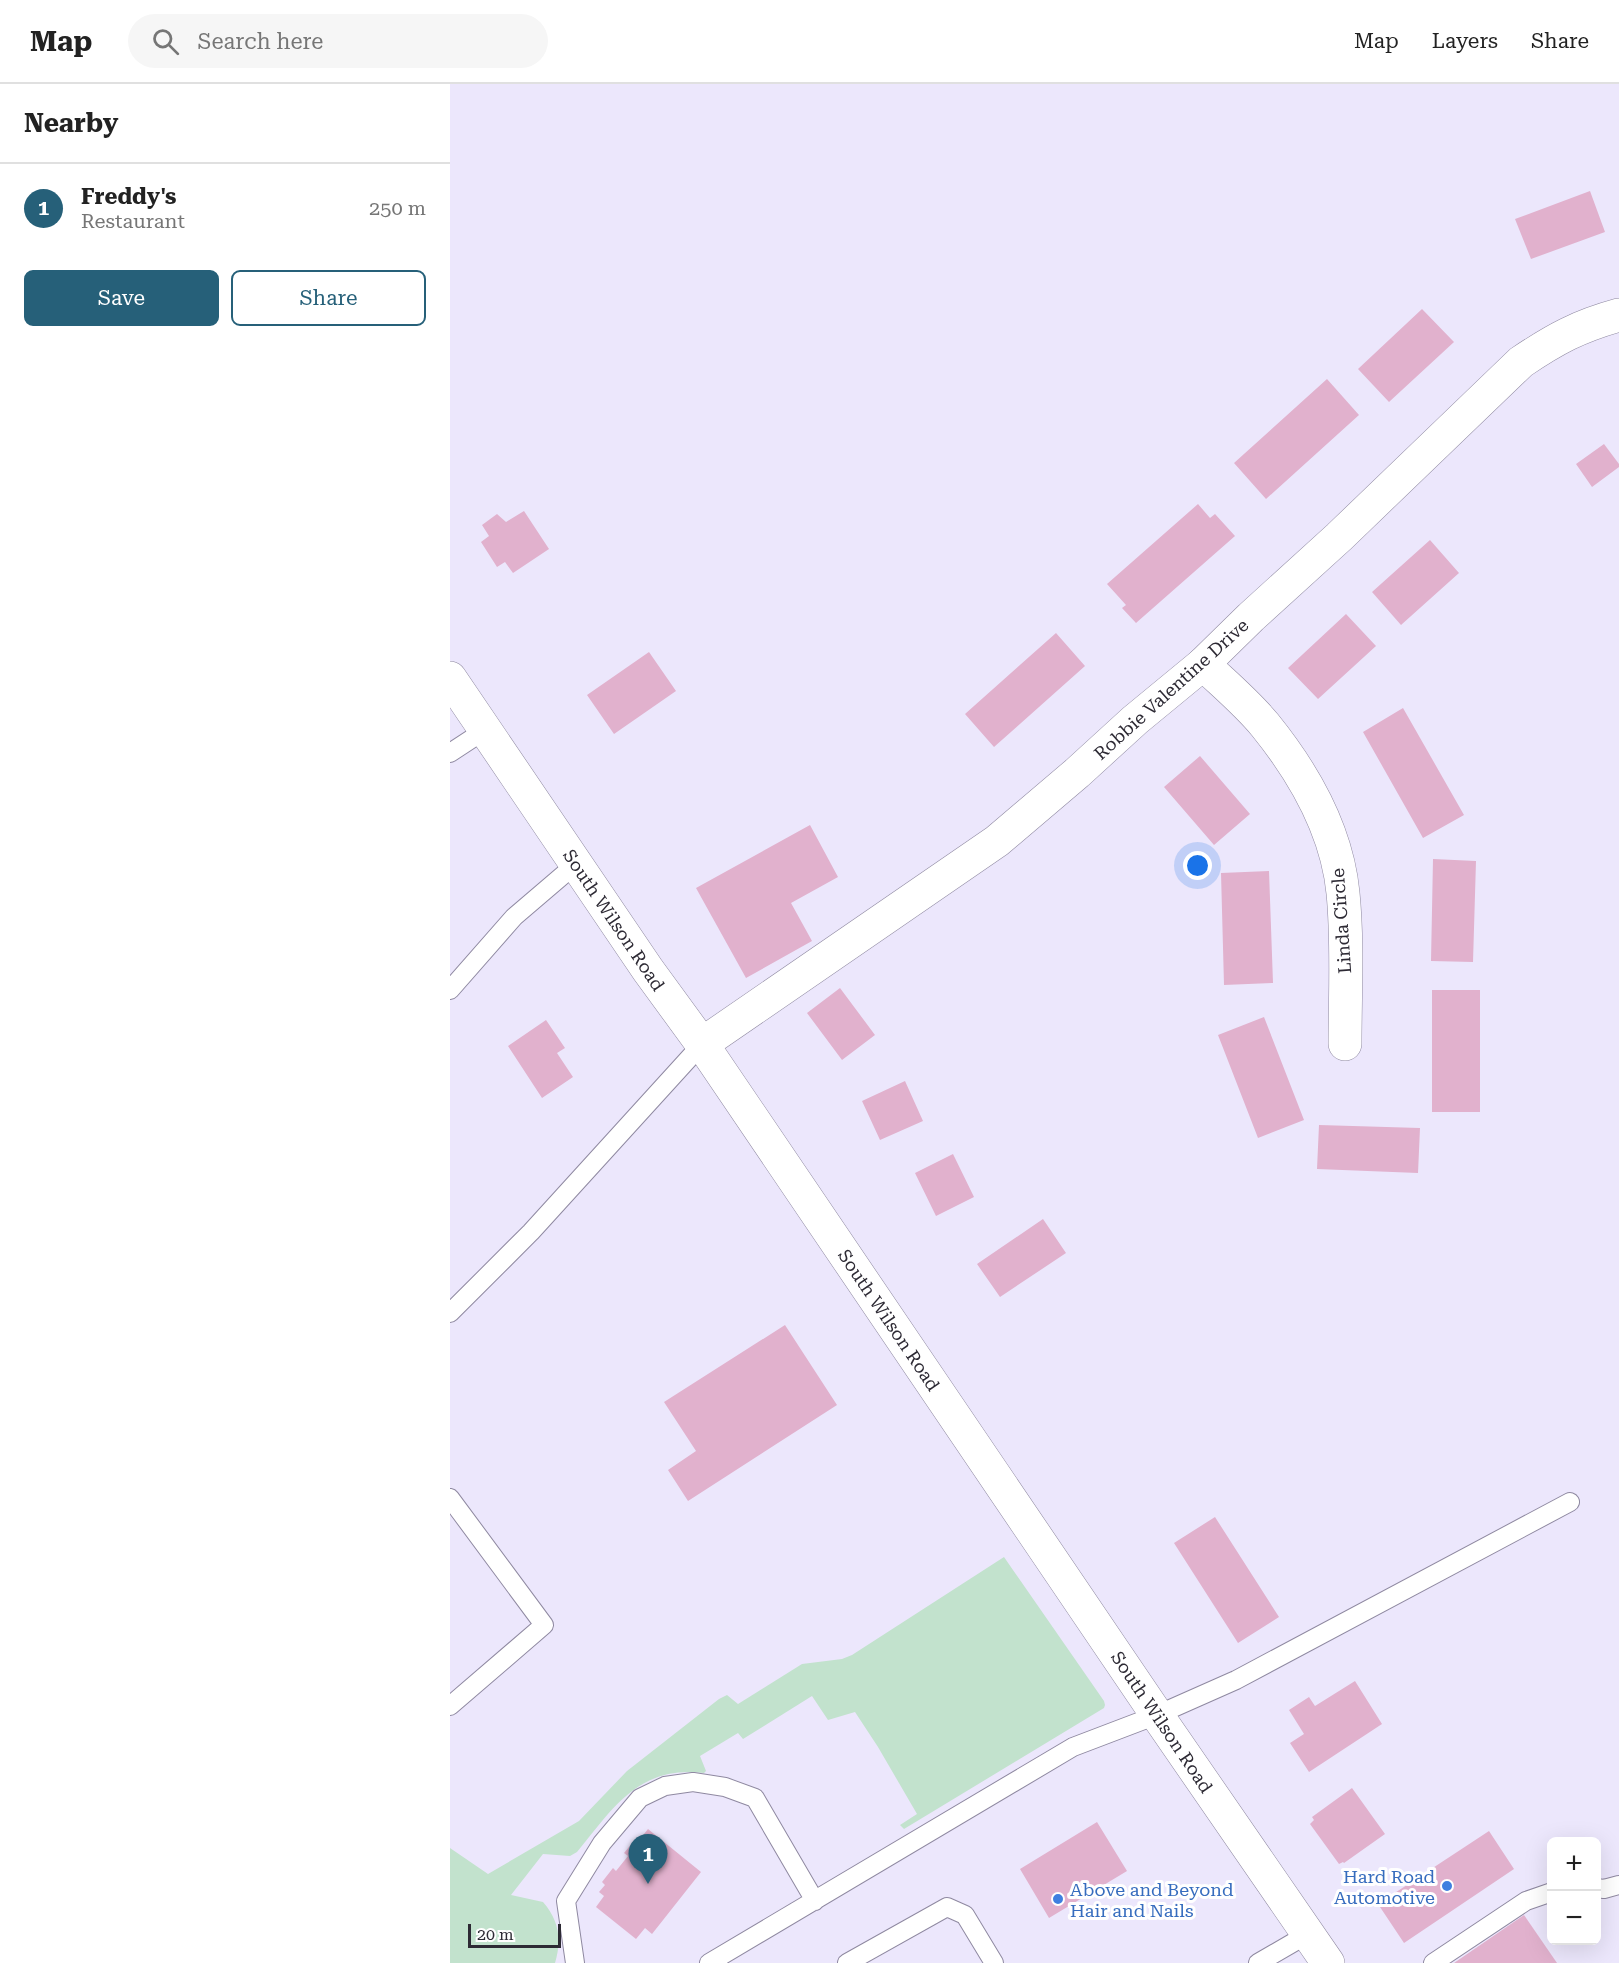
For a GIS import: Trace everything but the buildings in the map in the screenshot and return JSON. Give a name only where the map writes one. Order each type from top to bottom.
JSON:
[{"type":"street","name":"Robbie Valentine Drive","points":[[702,1044],[997,841],[1135,720],[1203,664],[1347,530],[1521,362],[1554,340],[1589,323],[1619,315]]},
{"type":"street","name":"Linda Circle","points":[[1203,664],[1264,724],[1296,769],[1327,826],[1337,859],[1343,892],[1345,1044]]},
{"type":"street","name":"South Wilson Road","points":[[450,678],[1328,1963]]},
{"type":"lane","points":[[450,753],[485,730]]},
{"type":"lane","points":[[450,990],[514,917],[576,864]]},
{"type":"lane","points":[[450,1313],[531,1232],[702,1044]]},
{"type":"lane","points":[[450,1498],[544,1625],[450,1706]]},
{"type":"lane","points":[[709,1963],[1073,1747],[1157,1715],[1236,1680],[1570,1502]]},
{"type":"lane","points":[[575,1963],[566,1901],[602,1843],[640,1798],[665,1786],[693,1782],[725,1787],[755,1798],[815,1901]]},
{"type":"lane","points":[[1601,1888],[1619,1886]]},
{"type":"lane","points":[[1433,1963],[1526,1901],[1547,1893]]},
{"type":"lane","points":[[847,1963],[947,1907],[965,1914],[994,1963]]},
{"type":"lane","points":[[1258,1963],[1308,1934]]},
{"type":"green space","points":[[1004,1557],[1104,1701],[1104,1708],[904,1829],[900,1825],[917,1814],[855,1712],[828,1720],[812,1696],[743,1739],[738,1733],[700,1756],[706,1771],[704,1773],[681,1772],[645,1783],[616,1806],[577,1852],[570,1856],[543,1854],[511,1895],[543,1902],[553,1916],[558,1931],[555,1963],[450,1963],[450,1848],[488,1874],[579,1821],[627,1771],[719,1699],[727,1695],[738,1704],[802,1664],[842,1659],[852,1655]]},
{"type":"place","name":"Freddy's","points":[[648,1884]]},
{"type":"place","name":"Hard Road Automotive","points":[[1447,1886]]},
{"type":"place","name":"Above and Beyond Hair and Nails","points":[[1058,1899]]}]
